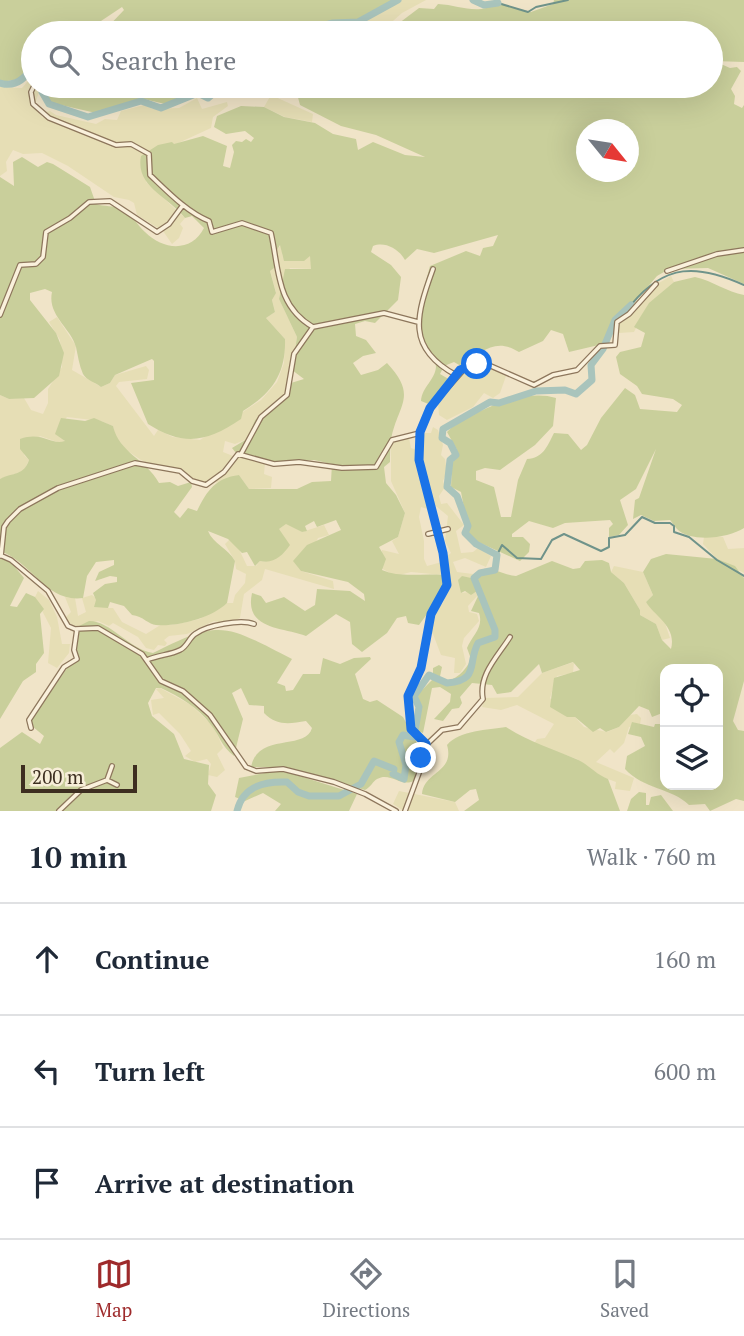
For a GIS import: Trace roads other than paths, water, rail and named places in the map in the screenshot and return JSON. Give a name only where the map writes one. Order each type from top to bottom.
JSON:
[{"type":"street","points":[[32,98],[33,104],[49,118],[116,145],[131,144],[149,154],[150,175],[187,211],[209,221],[212,232],[242,223],[271,233],[277,274],[290,309],[296,317],[313,327],[384,313],[418,322]]},
{"type":"street","points":[[0,315],[20,265],[36,264],[45,254],[46,232],[70,218],[89,202],[115,203],[156,232],[169,224],[183,205]]},
{"type":"street","points":[[667,271],[717,254],[744,250]]},
{"type":"street","points":[[433,269],[418,322],[426,352],[435,363],[456,375]]},
{"type":"street","points":[[426,744],[413,730],[410,722],[409,691],[421,668],[431,614],[446,588],[438,533],[419,460],[420,433],[430,408],[463,368],[484,363],[534,386],[553,374],[577,370],[600,346],[615,345],[617,322],[629,314],[656,284]]},
{"type":"street","points":[[242,454],[261,417],[287,396],[294,354],[313,327]]},
{"type":"street","points":[[396,811],[345,786],[283,769],[256,771],[246,767],[210,715],[183,691],[161,681],[148,660],[100,629],[77,629],[63,621],[48,591],[11,560],[1,556],[4,527],[20,509],[58,488],[135,463],[180,471],[192,481],[206,485],[224,472],[236,454],[274,464],[299,461],[342,468],[376,467],[393,440],[420,433]]},
{"type":"street","points":[[428,534],[448,530]]},
{"type":"street","points":[[148,660],[181,650],[194,634],[214,625],[226,626],[242,620],[254,624]]},
{"type":"street","points":[[31,728],[29,720],[64,667],[77,659],[74,650],[77,629]]},
{"type":"street","points":[[405,811],[426,744],[446,727],[458,727],[479,706],[483,699],[481,687],[487,671],[510,637]]},
{"type":"street","points":[[107,780],[112,766]]},
{"type":"street","points":[[60,811],[81,789],[107,780],[117,785]]},
{"type":"waterway","points":[[360,21],[398,0]]},
{"type":"waterway","points":[[473,0],[484,5],[498,3]]},
{"type":"waterway","points":[[498,3],[528,12],[536,7],[568,0]]},
{"type":"waterway","points":[[0,83],[11,84],[21,80]]},
{"type":"waterway","points":[[46,98],[49,104],[88,117],[141,101],[161,108],[186,98]]},
{"type":"waterway","points":[[631,305],[657,281],[683,271],[712,273],[744,285]]},
{"type":"waterway","points":[[237,811],[244,796],[263,784],[287,782],[298,792],[309,796],[339,796],[361,784],[374,761],[394,769],[393,774],[404,779],[406,765],[399,742],[403,735],[414,737],[419,707],[414,696],[429,675],[447,683],[464,678],[471,670],[478,643],[495,637],[495,630],[474,578],[480,573],[495,570],[497,555],[476,544],[465,533],[468,526],[457,496],[447,487],[450,460],[456,455],[450,443],[442,438],[443,429],[490,402],[499,403],[536,391],[565,390],[576,394],[592,380],[591,365],[603,349],[615,320],[631,305]]},
{"type":"waterway","points":[[497,555],[502,545],[517,558],[541,559],[552,540],[564,534],[601,551],[609,547],[609,538],[625,535],[642,517],[655,523],[670,523],[674,526],[674,532],[689,537],[717,560],[744,576]]}]
